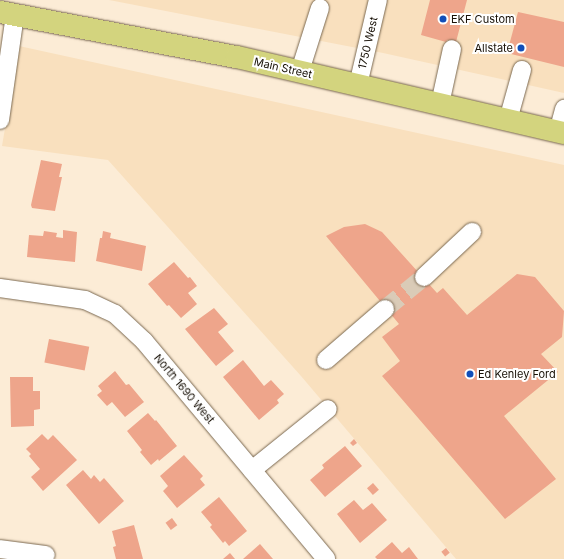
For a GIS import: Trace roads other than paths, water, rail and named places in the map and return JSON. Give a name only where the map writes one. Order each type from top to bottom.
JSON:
[{"type":"main road","name":"Main Street","points":[[7,13],[171,44],[300,71],[561,133]]},
{"type":"street","name":"1750 West","points":[[358,85],[378,0]]},
{"type":"street","points":[[300,71],[320,8]]},
{"type":"street","points":[[0,120],[7,13]]},
{"type":"street","points":[[440,104],[452,49]]},
{"type":"street","points":[[508,120],[522,70]]},
{"type":"street","points":[[561,133],[564,109]]},
{"type":"street","points":[[424,277],[472,232]]},
{"type":"street","name":"North 1690 West","points":[[0,288],[85,300],[115,314],[144,341],[326,559]]},
{"type":"street","points":[[326,360],[385,309]]},
{"type":"street","points":[[252,470],[328,409]]},
{"type":"street","points":[[0,549],[46,555]]},
{"type":"tunnel","points":[[385,309],[424,277]]},
{"type":"place","name":"EKF Custom","points":[[443,19]]},
{"type":"place","name":"Allstate","points":[[521,48]]},
{"type":"place","name":"Ed Kenley Ford","points":[[470,374]]}]
